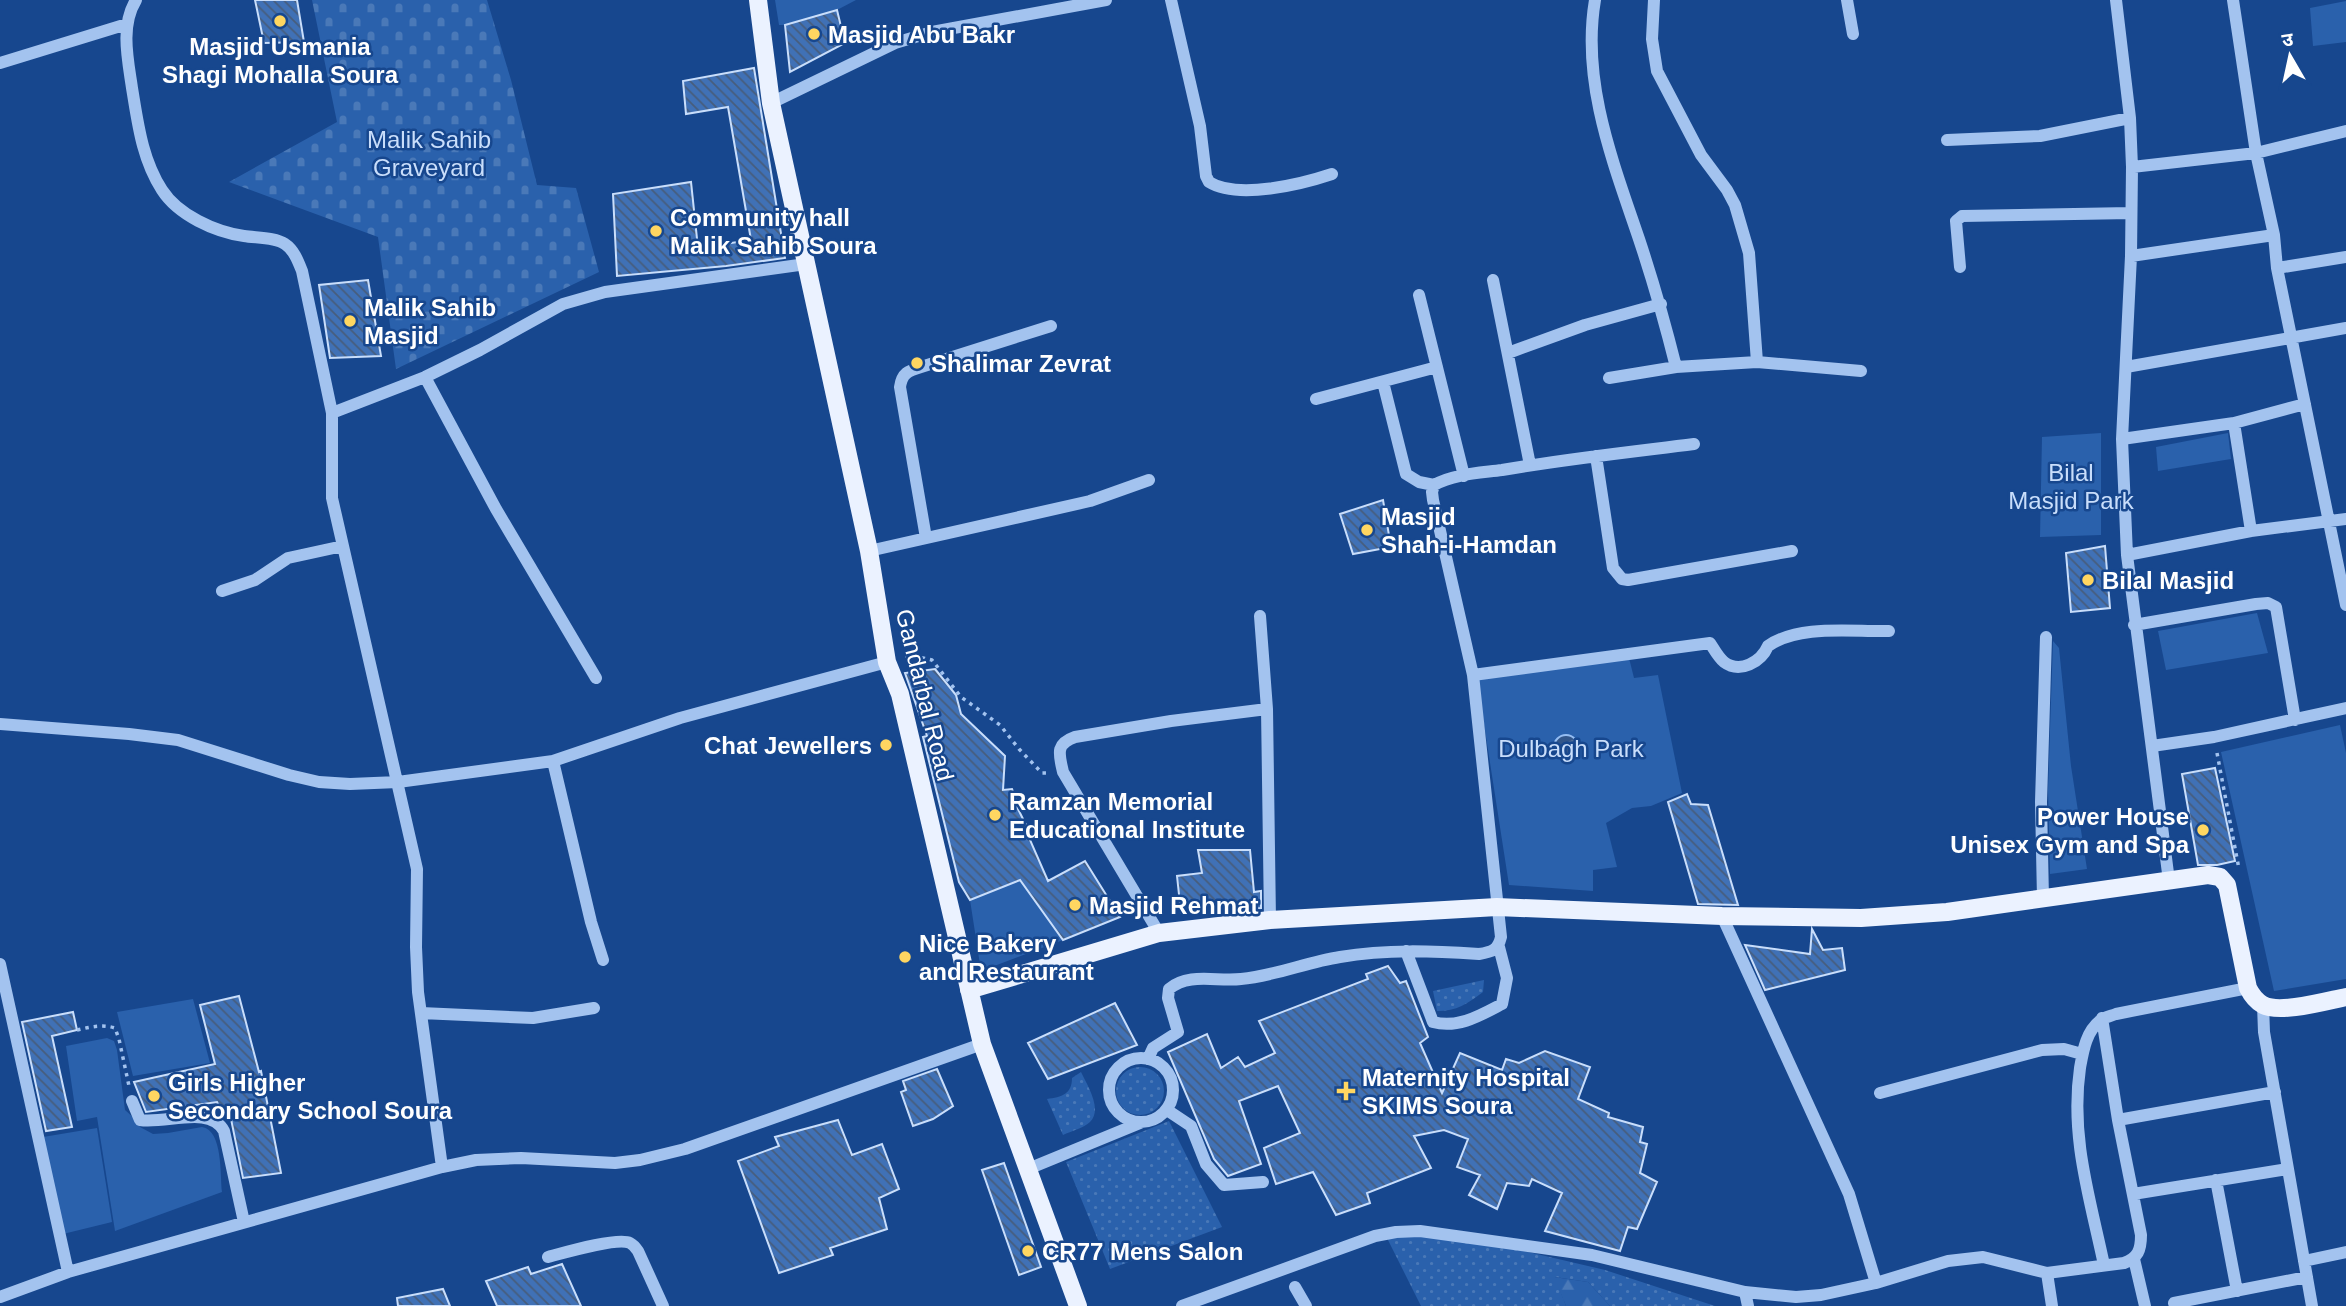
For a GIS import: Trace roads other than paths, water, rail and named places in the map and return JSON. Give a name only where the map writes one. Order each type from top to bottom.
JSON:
[{"type":"main road","name":"Gandarbal Road","points":[[758,0],[771,103],[869,551],[887,662],[900,694],[982,1044],[1078,1306]]},
{"type":"main road","points":[[970,990],[1159,933],[1270,920],[1497,907],[1722,916],[1861,918],[1947,912],[2208,875],[2220,877],[2227,885],[2248,988],[2263,1005],[2277,1008],[2346,997]]},
{"type":"street","points":[[136,0],[127,24],[127,54],[141,142],[163,192],[183,212],[210,226],[236,235],[281,241],[288,246],[302,271],[332,413],[332,498],[417,869],[416,947],[421,1013],[442,1167]]},
{"type":"street","points":[[771,103],[895,43],[932,32],[1106,0]]},
{"type":"street","points":[[1171,0],[1200,126],[1209,182],[1228,189],[1283,187],[1332,174]]},
{"type":"street","points":[[1595,0],[1591,27],[1592,58],[1603,131],[1661,304],[1676,367]]},
{"type":"street","points":[[1654,0],[1652,39],[1657,71],[1701,155],[1735,205],[1749,253],[1757,362]]},
{"type":"street","points":[[1846,0],[1853,34]]},
{"type":"street","points":[[2116,0],[2130,118],[2132,167],[2131,256],[2122,439],[2127,555],[2169,881]]},
{"type":"street","points":[[2232,0],[2256,153],[2274,235],[2277,268],[2346,605]]},
{"type":"street","points":[[0,63],[127,24]]},
{"type":"street","points":[[1947,140],[2040,136],[2130,118]]},
{"type":"street","points":[[2132,167],[2256,153],[2346,131]]},
{"type":"street","points":[[1960,267],[1956,222],[1962,216],[2131,212]]},
{"type":"street","points":[[2131,256],[2274,235]]},
{"type":"street","points":[[2277,268],[2346,257]]},
{"type":"street","points":[[332,413],[425,377],[563,304],[605,292],[806,264]]},
{"type":"street","points":[[1493,280],[1530,465]]},
{"type":"street","points":[[1419,295],[1464,476]]},
{"type":"street","points":[[1508,353],[1585,326],[1661,304]]},
{"type":"street","points":[[926,538],[900,387],[902,377],[914,369],[1051,326]]},
{"type":"street","points":[[2126,367],[2346,328]]},
{"type":"street","points":[[1609,378],[1676,367],[1757,362],[1861,371]]},
{"type":"street","points":[[1316,399],[1437,367]]},
{"type":"street","points":[[425,377],[496,509],[596,678]]},
{"type":"street","points":[[1383,382],[1406,474],[1419,482],[1434,485],[1464,476],[1530,465],[1694,444]]},
{"type":"street","points":[[2122,439],[2234,423],[2305,404]]},
{"type":"street","points":[[2234,423],[2251,531]]},
{"type":"street","points":[[1596,456],[1613,568],[1622,579],[1793,551]]},
{"type":"street","points":[[869,551],[1090,501],[1149,480]]},
{"type":"street","points":[[1406,951],[1433,1022],[1444,1025],[1473,1019],[1502,1004],[1507,978],[1499,947],[1501,937],[1473,676],[1433,500],[1434,485]]},
{"type":"street","points":[[2127,555],[2251,531],[2346,519]]},
{"type":"street","points":[[222,591],[255,580],[288,558],[343,546]]},
{"type":"street","points":[[2134,625],[2256,604],[2268,603],[2276,607],[2295,720]]},
{"type":"street","points":[[1260,616],[1267,709],[1270,920]]},
{"type":"street","points":[[1473,676],[1710,643],[1721,660],[1729,665],[1742,666],[1753,664],[1764,656],[1768,646],[1791,635],[1806,632],[1889,631]]},
{"type":"street","points":[[2043,899],[2041,802],[2046,637]]},
{"type":"street","points":[[0,724],[178,740],[319,782],[398,782],[552,761],[680,718],[887,662]]},
{"type":"street","points":[[2152,746],[2214,737],[2346,708]]},
{"type":"street","points":[[1159,933],[1063,772],[1060,748],[1064,741],[1075,737],[1267,709]]},
{"type":"street","points":[[552,761],[591,922],[603,960]]},
{"type":"street","points":[[1722,916],[1849,1194],[1876,1283]]},
{"type":"street","points":[[1148,1059],[1153,1048],[1178,1032],[1168,998],[1169,989],[1178,981],[1197,978],[1215,981],[1242,979],[1288,971],[1339,957],[1406,951],[1479,954],[1499,947]]},
{"type":"street","points":[[0,964],[68,1272]]},
{"type":"street","points":[[2104,1265],[2078,1144],[2076,1097],[2082,1054],[2093,1028],[2102,1018],[2248,988]]},
{"type":"street","points":[[2263,1005],[2264,1032],[2312,1306]]},
{"type":"street","points":[[421,1013],[533,1018],[594,1008]]},
{"type":"street","points":[[2102,1018],[2118,1120],[2141,1236],[2136,1256],[2145,1306]]},
{"type":"street","points":[[0,1297],[68,1272],[442,1167],[476,1160],[522,1158],[615,1163],[640,1160],[715,1139],[982,1044]]},
{"type":"street","points":[[1880,1093],[2042,1050],[2064,1049],[2082,1054]]},
{"type":"street","points":[[1028,1169],[1160,1117],[1167,1110],[1174,1090],[1167,1070],[1158,1063],[1138,1058],[1127,1061],[1112,1076],[1109,1087],[1113,1107],[1129,1121],[1140,1123]]},
{"type":"street","points":[[2118,1120],[2275,1092]]},
{"type":"street","points":[[132,1101],[140,1120],[167,1121],[205,1117],[220,1124],[224,1131],[244,1222]]},
{"type":"street","points":[[1167,1110],[1191,1126],[1206,1164],[1224,1185],[1262,1182]]},
{"type":"street","points":[[2133,1194],[2288,1169]]},
{"type":"street","points":[[2216,1180],[2237,1291]]},
{"type":"street","points":[[1182,1306],[1375,1236],[1396,1231],[1420,1231],[1592,1255],[1745,1292],[1796,1297],[1821,1295],[1876,1283],[1948,1261],[1983,1257],[2047,1273],[2124,1263],[2136,1256]]},
{"type":"street","points":[[548,1257],[606,1243],[623,1241],[632,1244],[638,1251],[663,1306]]},
{"type":"street","points":[[2304,1261],[2346,1252]]},
{"type":"street","points":[[2047,1273],[2052,1306]]},
{"type":"street","points":[[2174,1303],[2307,1278]]},
{"type":"street","points":[[1295,1287],[1306,1306]]},
{"type":"street","points":[[1745,1292],[1748,1306]]},
{"type":"water","points":[[1566,735],[1575,738],[1578,747],[1575,756],[1566,759],[1557,756],[1554,747],[1557,738]]},
{"type":"place","name":"Masjid Usmania Shagi Mohalla Soura","points":[[280,21]]},
{"type":"place","name":"Masjid Abu Bakr","points":[[814,34]]},
{"type":"place","name":"Community hall Malik Sahib Soura","points":[[656,231]]},
{"type":"place","name":"Malik Sahib Masjid","points":[[350,321]]},
{"type":"place","name":"Shalimar Zevrat","points":[[917,363]]},
{"type":"place","name":"Masjid Shah-i-Hamdan","points":[[1367,530]]},
{"type":"place","name":"Bilal Masjid","points":[[2088,580]]},
{"type":"place","name":"Chat Jewellers","points":[[886,745]]},
{"type":"place","name":"Ramzan Memorial Educational Institute","points":[[995,815]]},
{"type":"place","name":"Power House Unisex Gym and Spa","points":[[2203,830]]},
{"type":"place","name":"Masjid Rehmat","points":[[1075,905]]},
{"type":"place","name":"Nice Bakery and Restaurant","points":[[905,957]]},
{"type":"place","name":"Maternity Hospital SKIMS Soura","points":[[1346,1091]]},
{"type":"place","name":"Girls Higher Secondary School Soura","points":[[154,1096]]},
{"type":"place","name":"CR77 Mens Salon","points":[[1028,1251]]},
{"type":"park label","name":"Malik Sahib Graveyard","points":[[429,153]]},
{"type":"park label","name":"Bilal Masjid Park","points":[[2071,486]]},
{"type":"park label","name":"Dulbagh Park","points":[[1571,748]]}]
